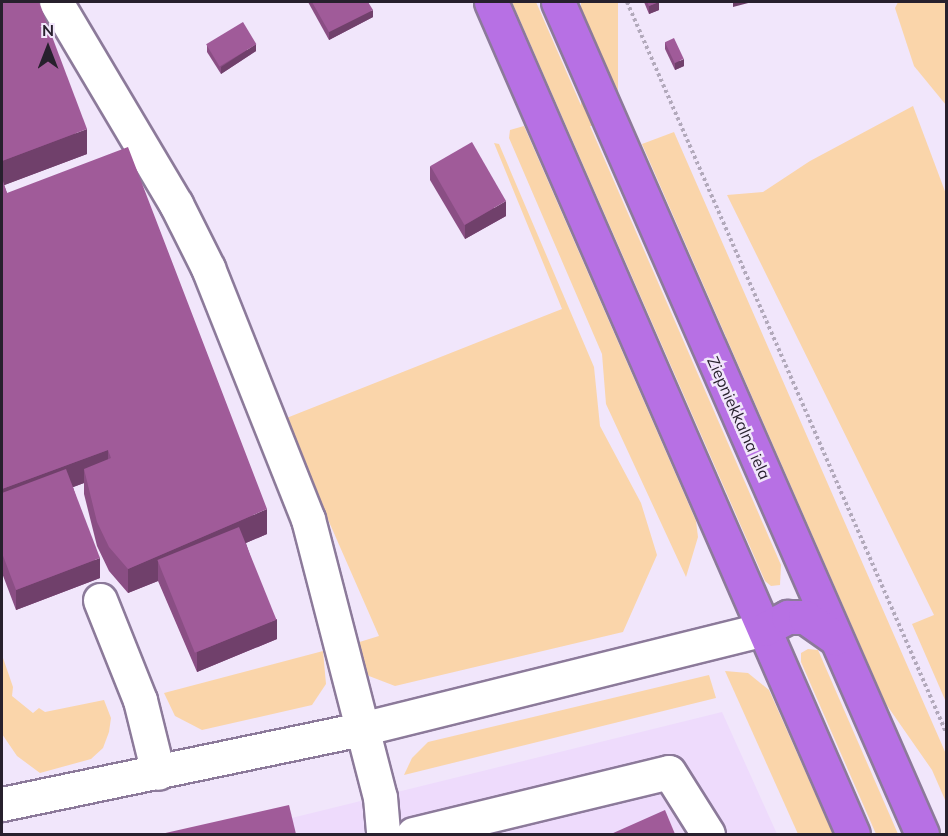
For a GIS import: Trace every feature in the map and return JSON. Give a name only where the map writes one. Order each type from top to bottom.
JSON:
[{"type":"highway","points":[[491,2],[853,834]]},
{"type":"highway","name":"Ziepniekkalna iela","points":[[558,2],[922,834]]},
{"type":"highway","points":[[765,629],[788,617],[805,617],[835,638]]},
{"type":"street","points":[[56,2],[177,204],[208,268],[308,519],[380,796],[383,834]]},
{"type":"street","points":[[100,600],[140,700],[158,773]]},
{"type":"street","points":[[2,804],[361,729],[765,629]]},
{"type":"street","points":[[413,834],[512,823],[669,772],[708,834]]},
{"type":"path","points":[[627,2],[946,732]]},
{"type":"shaded area","points":[[512,2],[536,2],[781,565],[780,585],[771,586],[765,581]]},
{"type":"shaded area","points":[[581,2],[618,2],[618,126],[581,126]]},
{"type":"shaded area","points":[[898,2],[946,2],[946,105],[914,66],[895,8]]},
{"type":"shaded area","points":[[913,106],[946,194],[946,702],[912,624],[934,615],[727,195],[763,192],[810,161]]},
{"type":"shaded area","points":[[524,126],[696,521],[698,537],[686,577],[606,404],[602,354],[509,138],[510,130]]},
{"type":"shaded area","points":[[674,132],[946,754],[946,802],[932,770],[886,704],[642,144]]},
{"type":"shaded area","points":[[494,143],[499,144],[594,367],[600,426],[641,503],[657,555],[623,632],[395,686],[369,676],[360,664],[353,644],[379,636],[284,419],[562,309]]},
{"type":"shaded area","points":[[808,649],[818,650],[898,834],[876,834],[801,662],[801,653]]},
{"type":"shaded area","points":[[323,651],[326,684],[312,705],[202,730],[175,716],[164,693]]},
{"type":"shaded area","points":[[2,655],[13,687],[12,696],[33,713],[39,708],[45,712],[104,700],[111,718],[103,748],[91,759],[40,773],[17,756],[2,734]]},
{"type":"shaded area","points":[[725,671],[748,673],[769,690],[833,834],[798,834]]},
{"type":"shaded area","points":[[709,675],[716,698],[404,775],[412,758],[428,742]]},
{"type":"shaded area","points":[[722,712],[777,834],[227,834]]},
{"type":"building","points":[[2,2],[39,2],[87,129],[2,161]]},
{"type":"building","points":[[312,2],[368,2],[373,10],[329,32]]},
{"type":"building","points":[[647,2],[659,2],[649,6]]},
{"type":"building","points":[[243,22],[256,44],[220,66],[206,44]]},
{"type":"building","points":[[674,38],[684,59],[675,63],[665,42]]},
{"type":"building","points":[[472,142],[506,201],[464,225],[430,166]]},
{"type":"building","points":[[128,147],[267,509],[128,569],[109,547],[97,522],[84,469],[111,458],[108,450],[2,489],[2,178],[7,193]]},
{"type":"building","points":[[66,469],[100,558],[16,590],[2,553],[2,493]]},
{"type":"building","points":[[239,527],[276,620],[195,653],[157,560]]},
{"type":"building","points":[[289,805],[296,834],[161,834]]},
{"type":"building","points":[[665,810],[675,834],[611,834]]}]
